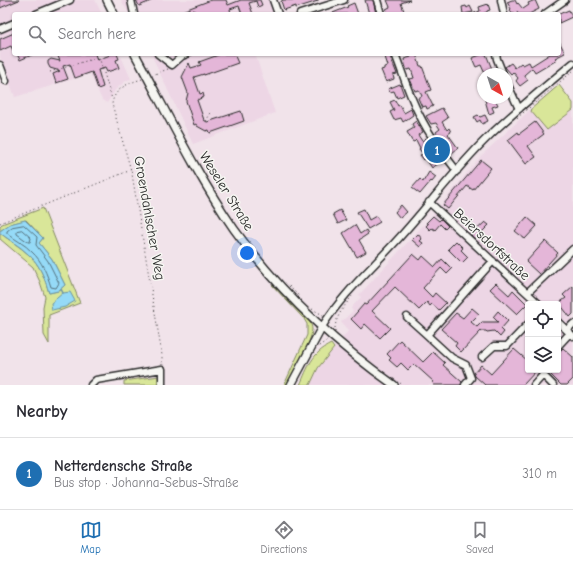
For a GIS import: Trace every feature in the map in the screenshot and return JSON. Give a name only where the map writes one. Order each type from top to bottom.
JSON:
[{"type":"main road","points":[[107,0],[113,12]]},
{"type":"main road","name":"Weseler Straße","points":[[136,56],[150,76],[208,188],[234,228],[259,261],[284,290],[322,327],[359,360],[394,385]]},
{"type":"main road","points":[[291,385],[322,327]]},
{"type":"street","points":[[41,12],[70,0]]},
{"type":"street","points":[[131,0],[134,12]]},
{"type":"street","points":[[273,0],[277,12]]},
{"type":"street","points":[[306,12],[344,0]]},
{"type":"street","points":[[377,0],[381,12]]},
{"type":"street","points":[[501,0],[504,12]]},
{"type":"street","points":[[548,12],[565,0]]},
{"type":"street","points":[[0,29],[12,24]]},
{"type":"street","points":[[161,56],[172,64],[182,56]]},
{"type":"street","points":[[397,56],[419,116],[457,171]]},
{"type":"street","points":[[496,56],[500,68]]},
{"type":"street","points":[[322,327],[344,297],[402,235],[488,137],[520,112],[573,63]]},
{"type":"street","points":[[0,64],[6,82]]},
{"type":"street","points":[[513,96],[520,112]]},
{"type":"street","name":"Beiersdorfstraße","points":[[430,202],[536,301]]},
{"type":"street","points":[[527,293],[573,250]]},
{"type":"street","points":[[427,335],[493,261]]},
{"type":"street","points":[[407,317],[452,358],[466,365],[471,378],[465,385]]},
{"type":"street","points":[[561,343],[570,333],[573,324]]},
{"type":"street","points":[[561,325],[570,333]]},
{"type":"street","points":[[482,357],[494,346],[507,346],[525,327]]},
{"type":"street","points":[[91,385],[96,380],[162,369],[162,385]]},
{"type":"street","points":[[534,385],[542,373],[553,385]]},
{"type":"path","name":"Groendahlscher Weg","points":[[50,72],[99,57],[131,170],[162,355],[162,369]]},
{"type":"path","points":[[112,100],[118,91],[124,86],[170,68],[172,64]]},
{"type":"path","points":[[520,112],[573,71]]},
{"type":"path","points":[[206,121],[212,111]]},
{"type":"path","points":[[0,223],[131,170]]},
{"type":"path","points":[[286,282],[300,297]]},
{"type":"path","points":[[310,307],[327,319]]},
{"type":"shaded area","points":[[0,0],[95,0],[101,12],[12,12],[12,56],[121,56],[131,79],[127,80],[116,89],[107,103],[102,100],[90,74],[15,97],[0,57]]},
{"type":"shaded area","points":[[121,0],[274,0],[278,12],[128,12]]},
{"type":"shaded area","points":[[152,56],[256,56],[275,113],[193,144]]},
{"type":"shaded area","points":[[530,110],[547,130],[573,110],[573,385],[310,385],[318,368],[348,331],[341,322],[353,311],[351,308],[361,297],[359,295],[431,217],[481,156]]},
{"type":"green space","points":[[559,85],[573,103],[573,110],[547,130],[530,110]]},
{"type":"green space","points":[[43,208],[80,303],[49,315],[49,344],[44,335],[43,307],[45,297],[33,267],[0,239],[0,233],[28,254],[39,267],[49,293],[58,291],[65,285],[52,259],[39,243],[43,238],[26,220],[10,224],[0,231],[0,226],[2,224]]},
{"type":"green space","points":[[274,284],[309,321],[312,327],[309,342],[289,385],[284,385],[307,335],[307,324],[272,285]]},
{"type":"green space","points":[[331,344],[334,348],[318,368],[310,385],[300,385],[311,361],[319,352]]},
{"type":"green space","points":[[159,376],[159,385],[124,385],[124,381]]},
{"type":"water","points":[[25,220],[43,238],[39,243],[52,259],[65,285],[58,291],[49,293],[44,277],[36,262],[22,248],[0,233],[0,231],[10,224]]},
{"type":"water","points":[[70,292],[75,301],[65,307],[52,310],[51,303],[63,293]]},
{"type":"building","points":[[0,0],[19,0],[0,8]]},
{"type":"building","points":[[136,0],[153,0],[139,6]]},
{"type":"building","points":[[211,0],[226,0],[228,5],[241,0],[260,0],[262,5],[258,7],[256,1],[249,3],[252,12],[241,12],[239,6],[230,9],[231,12],[194,12],[194,10],[190,12],[179,12]]},
{"type":"building","points":[[365,0],[373,0],[376,12],[368,12]]},
{"type":"building","points":[[387,0],[410,0],[401,3],[404,11],[402,12],[387,12],[386,9],[390,7]]},
{"type":"building","points":[[515,0],[523,9],[529,5],[528,3],[535,0],[539,9],[533,12],[511,12],[507,2]]},
{"type":"building","points":[[281,1],[318,1],[284,10]]},
{"type":"building","points":[[354,3],[357,12],[335,12],[348,7],[347,6]]},
{"type":"building","points":[[488,4],[490,10],[487,12],[477,12],[480,11],[479,7]]},
{"type":"building","points":[[466,6],[467,8],[470,6],[473,12],[463,12],[462,7]]},
{"type":"building","points":[[569,10],[572,17],[561,22],[561,13]]},
{"type":"building","points":[[12,34],[12,48],[11,46],[0,51],[0,39]]},
{"type":"building","points":[[561,45],[565,53],[561,55]]},
{"type":"building","points":[[18,56],[29,56],[20,60]]},
{"type":"building","points":[[58,56],[96,56],[97,60],[107,56],[118,56],[119,59],[116,60],[119,68],[107,72],[105,68],[98,70],[103,87],[98,89],[92,72],[75,78],[70,64],[63,66],[68,79],[56,83],[53,74],[60,71],[50,68],[48,61],[51,59],[60,61]]},
{"type":"building","points":[[216,56],[235,56],[238,63],[194,77],[200,94],[203,93],[204,97],[197,100],[204,120],[207,122],[241,111],[244,121],[210,133],[209,130],[206,131],[196,124],[194,125],[186,101],[188,93],[182,77],[189,63],[191,68],[201,65],[199,62]]},
{"type":"building","points":[[385,56],[390,56],[397,74],[393,75],[394,79],[386,82],[381,70],[388,66]]},
{"type":"building","points":[[417,56],[431,90],[426,92],[433,106],[427,109],[426,106],[422,107],[418,98],[422,96],[419,90],[415,91],[410,79],[414,78],[411,69],[407,70],[405,65],[404,59]]},
{"type":"building","points":[[478,56],[487,56],[492,68],[482,68],[481,65],[476,67],[472,58]]},
{"type":"building","points":[[547,56],[559,56],[555,58],[557,60],[535,73],[532,68],[524,75],[528,80],[520,86],[516,81],[518,78],[513,72],[513,68],[505,67],[511,63],[515,68],[521,63],[523,65],[529,62],[531,66]]},
{"type":"building","points":[[400,84],[404,95],[397,98],[394,91],[390,92],[388,89]]},
{"type":"building","points":[[395,100],[398,106],[400,105],[404,113],[411,109],[413,115],[403,122],[401,118],[394,120],[390,112],[394,110],[390,102]]},
{"type":"building","points":[[486,104],[498,104],[492,107],[494,112],[489,114]]},
{"type":"building","points":[[442,108],[448,118],[442,122],[447,130],[449,128],[451,132],[448,134],[458,148],[451,154],[446,147],[450,144],[445,137],[441,140],[436,132],[440,129],[436,123],[431,124],[426,116]]},
{"type":"building","points":[[478,115],[480,117],[485,115],[488,121],[482,124],[480,120],[477,122],[474,117]]},
{"type":"building","points":[[416,121],[423,132],[418,135],[422,141],[426,138],[432,146],[427,149],[433,156],[437,153],[442,161],[432,168],[426,159],[424,160],[420,155],[423,154],[419,149],[420,148],[416,140],[414,142],[412,141],[407,132],[414,128],[412,124]]},
{"type":"building","points":[[535,122],[544,134],[528,146],[536,157],[526,164],[508,140]]},
{"type":"building","points":[[481,160],[491,168],[473,190],[467,186],[448,209],[443,205]]},
{"type":"building","points":[[429,172],[436,177],[420,194],[412,188],[420,179],[423,182]]},
{"type":"building","points":[[401,205],[407,212],[400,218],[395,212]]},
{"type":"building","points":[[364,209],[369,220],[376,216],[380,222],[368,229],[357,212]]},
{"type":"building","points":[[340,210],[346,220],[338,224],[333,214]]},
{"type":"building","points":[[433,216],[439,221],[441,219],[448,226],[445,229],[440,224],[435,230],[432,228],[430,230],[426,226],[428,224],[426,223]]},
{"type":"building","points":[[527,217],[537,226],[525,239],[515,231]]},
{"type":"building","points":[[485,222],[489,225],[475,239],[471,235]]},
{"type":"building","points":[[355,225],[360,234],[366,230],[368,234],[359,240],[366,252],[357,257],[343,233]]},
{"type":"building","points":[[418,234],[422,239],[420,241],[423,243],[420,247],[412,240]]},
{"type":"building","points":[[456,241],[463,248],[461,250],[468,257],[462,263],[448,249]]},
{"type":"building","points":[[545,241],[558,253],[539,274],[526,262]]},
{"type":"building","points":[[413,254],[420,260],[423,256],[435,267],[442,259],[452,269],[447,274],[441,268],[423,288],[432,297],[435,293],[446,303],[439,310],[432,304],[430,306],[427,302],[419,310],[395,287],[372,311],[390,328],[380,338],[365,324],[361,329],[351,319]]},
{"type":"building","points":[[496,283],[509,295],[513,290],[525,302],[525,306],[517,314],[490,289]]},
{"type":"building","points":[[573,286],[573,314],[570,317],[561,306],[561,302],[566,298],[563,295]]},
{"type":"building","points":[[472,308],[479,314],[471,322],[477,327],[482,322],[498,322],[493,317],[498,311],[508,321],[501,329],[504,332],[500,337],[494,331],[481,331],[461,352],[455,346],[457,343],[441,329],[456,313],[463,318]]},
{"type":"building","points":[[400,340],[423,362],[433,352],[445,363],[443,365],[462,382],[461,385],[434,385],[432,383],[434,382],[414,364],[408,370],[401,363],[397,367],[389,360],[391,358],[387,354]]},
{"type":"building","points":[[563,348],[573,357],[573,379],[567,385],[561,385],[549,373],[561,373],[561,350]]},
{"type":"building","points":[[514,349],[525,358],[525,373],[534,373],[523,385],[485,385],[475,376],[474,373],[481,365],[491,374]]},
{"type":"waterway","points":[[61,289],[63,293]]},
{"type":"place","name":"Netterdensche Straße","points":[[437,150]]}]
